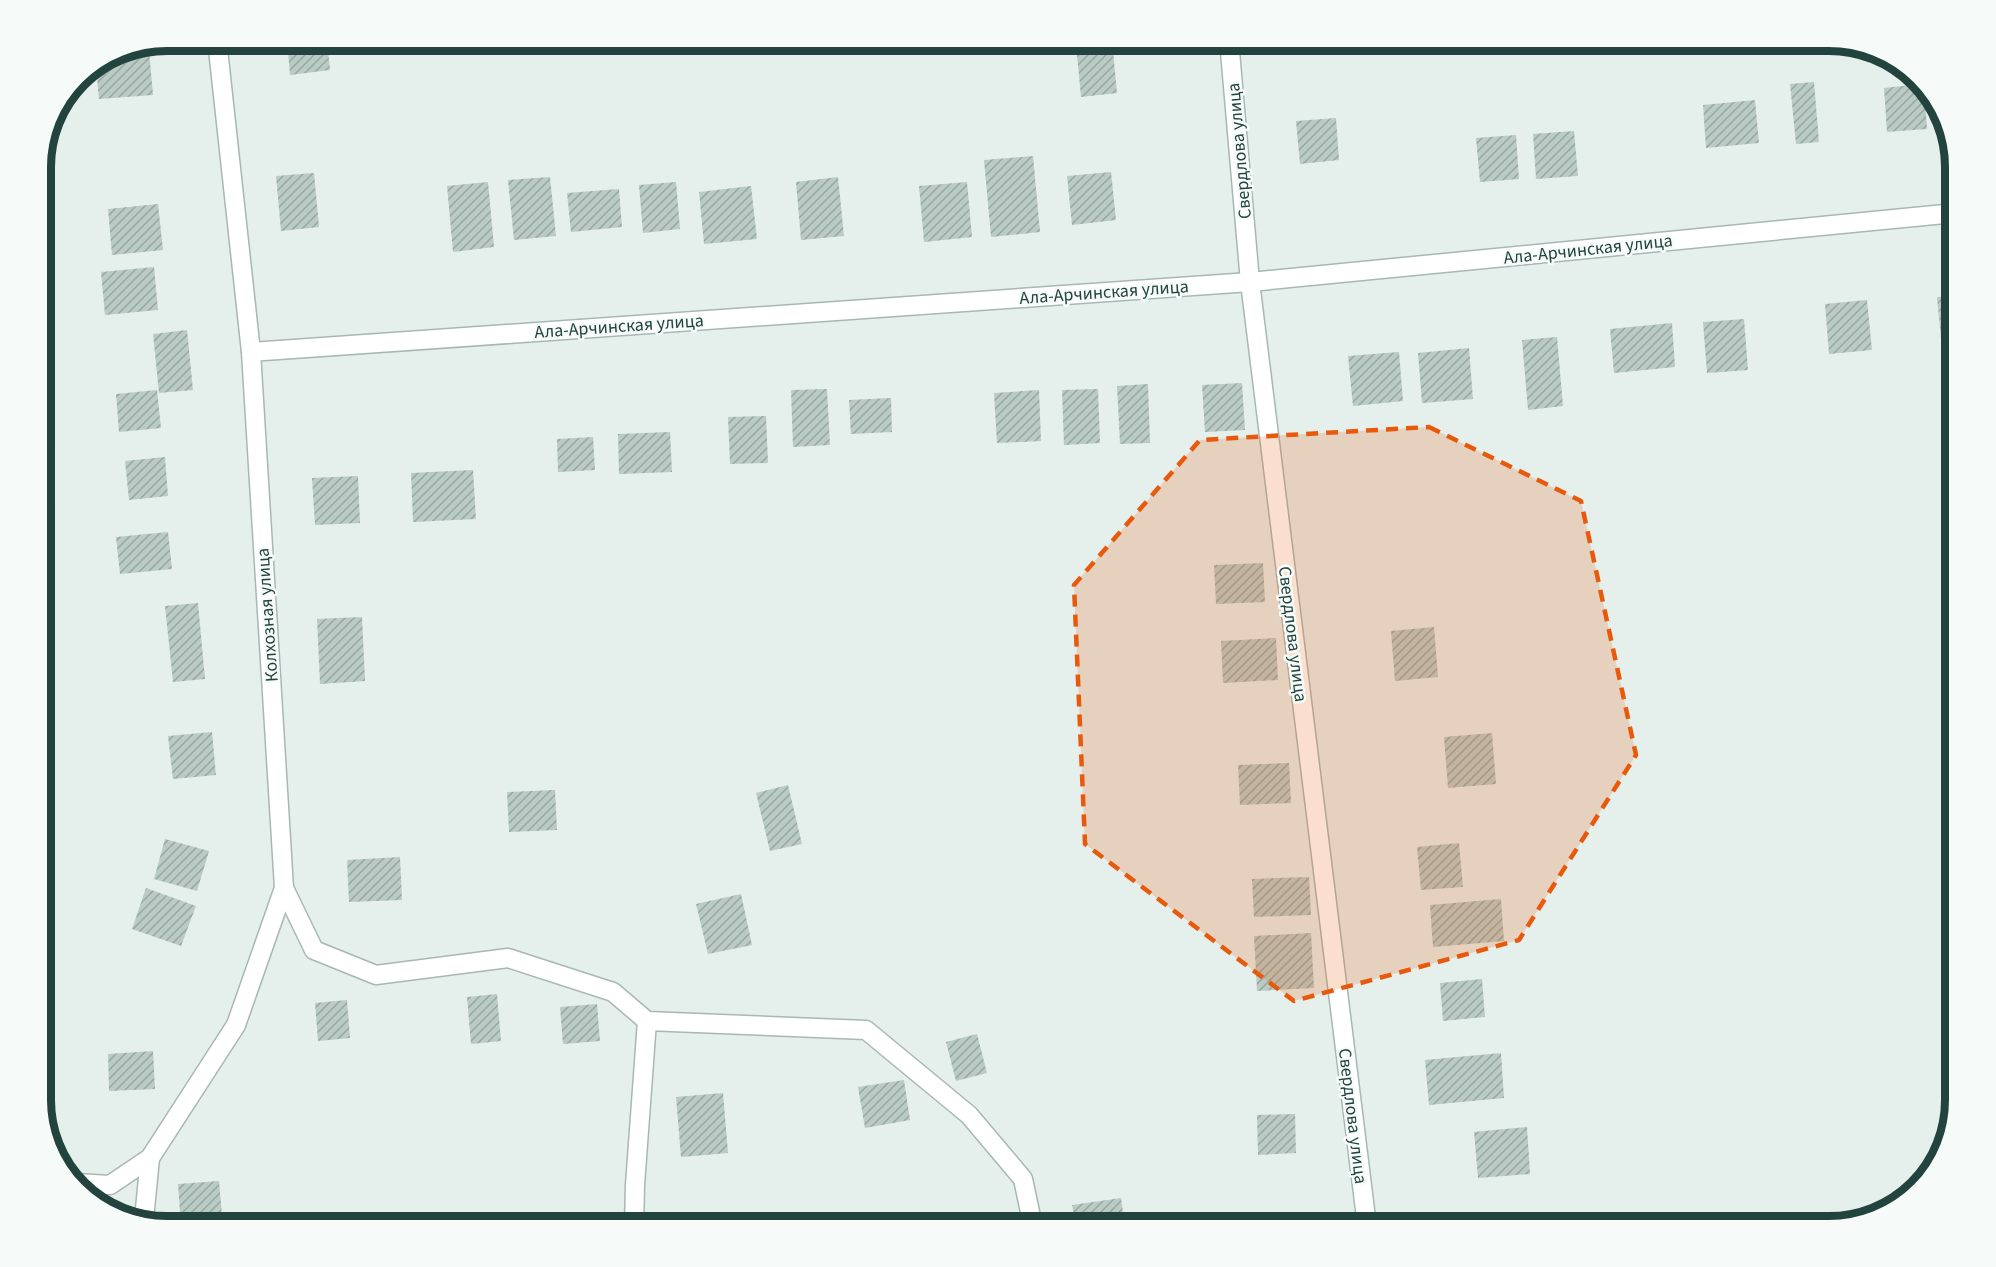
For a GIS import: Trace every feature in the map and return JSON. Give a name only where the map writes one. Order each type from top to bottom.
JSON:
[{"type":"street","name":"Колхозная улица","points":[[150,1158],[236,1025],[284,888],[250,352],[218,51]]},
{"type":"street","name":"Свердлова улица","points":[[1230,51],[1250,282],[1366,1216]]},
{"type":"street","name":"Ала-Арчинская улица","points":[[250,352],[1250,282],[1945,214]]},
{"type":"street","points":[[284,888],[314,950],[375,975],[508,958],[613,992],[647,1021],[866,1030],[969,1115],[1023,1179],[1031,1216]]},
{"type":"street","points":[[634,1216],[647,1021]]},
{"type":"street","points":[[88,1184],[110,1185],[150,1158]]},
{"type":"street","points":[[145,1214],[150,1158]]},
{"type":"highlighted area","points":[[1429,427],[1581,501],[1636,755],[1519,940],[1294,1001],[1085,844],[1074,585],[1200,440]]},
{"type":"building","points":[[288,51],[328,51],[330,70],[290,75]]},
{"type":"building","points":[[1113,51],[1117,93],[1081,97],[1077,55]]},
{"type":"building","points":[[149,52],[153,95],[99,99],[97,76],[123,60]]},
{"type":"building","points":[[1814,82],[1819,142],[1796,144],[1790,84]]},
{"type":"building","points":[[1910,85],[1925,103],[1927,129],[1887,132],[1884,88]]},
{"type":"building","points":[[1755,100],[1759,143],[1706,148],[1703,105]]},
{"type":"building","points":[[1336,118],[1339,160],[1300,164],[1296,121]]},
{"type":"building","points":[[1574,131],[1578,176],[1536,179],[1533,134]]},
{"type":"building","points":[[1516,135],[1519,179],[1480,182],[1476,138]]},
{"type":"building","points":[[1033,156],[1040,232],[991,237],[984,160]]},
{"type":"building","points":[[1111,172],[1116,220],[1072,225],[1067,176]]},
{"type":"building","points":[[314,173],[319,227],[281,231],[276,176]]},
{"type":"building","points":[[550,177],[556,236],[514,240],[508,180]]},
{"type":"building","points":[[838,177],[844,236],[801,240],[796,182]]},
{"type":"building","points":[[488,182],[494,247],[453,252],[447,186]]},
{"type":"building","points":[[676,182],[680,229],[643,233],[639,185]]},
{"type":"building","points":[[967,182],[972,237],[924,242],[919,186]]},
{"type":"building","points":[[751,186],[757,239],[704,244],[699,192]]},
{"type":"building","points":[[619,189],[622,227],[571,232],[567,193]]},
{"type":"building","points":[[158,204],[163,250],[112,255],[108,209]]},
{"type":"building","points":[[154,267],[158,310],[105,315],[101,272]]},
{"type":"building","points":[[1937,297],[1945,297],[1945,359],[1943,359]]},
{"type":"building","points":[[1867,300],[1872,350],[1829,354],[1825,304]]},
{"type":"building","points":[[1744,319],[1748,370],[1707,373],[1703,322]]},
{"type":"building","points":[[1672,323],[1675,367],[1614,373],[1610,329]]},
{"type":"building","points":[[187,330],[193,390],[159,393],[153,334]]},
{"type":"building","points":[[1557,337],[1563,406],[1528,410],[1522,340]]},
{"type":"building","points":[[1469,348],[1473,399],[1422,403],[1418,353]]},
{"type":"building","points":[[1399,352],[1403,401],[1353,406],[1348,356]]},
{"type":"building","points":[[1242,383],[1245,430],[1205,432],[1202,385]]},
{"type":"building","points":[[1148,384],[1150,443],[1120,444],[1117,386]]},
{"type":"building","points":[[827,389],[830,445],[793,447],[791,390]]},
{"type":"building","points":[[1098,389],[1100,443],[1064,445],[1062,390]]},
{"type":"building","points":[[157,390],[161,428],[119,432],[116,394]]},
{"type":"building","points":[[1039,390],[1041,441],[997,443],[994,393]]},
{"type":"building","points":[[891,398],[892,432],[851,434],[849,400]]},
{"type":"building","points":[[766,416],[768,463],[730,464],[728,417]]},
{"type":"building","points":[[670,432],[672,472],[619,474],[618,434]]},
{"type":"building","points":[[593,437],[595,470],[558,472],[557,439]]},
{"type":"building","points":[[165,457],[168,496],[129,500],[125,461]]},
{"type":"building","points":[[473,470],[476,519],[413,522],[411,473]]},
{"type":"building","points":[[358,476],[360,523],[315,525],[312,478]]},
{"type":"building","points":[[168,532],[172,569],[120,574],[116,537]]},
{"type":"building","points":[[1263,563],[1265,602],[1216,604],[1214,565]]},
{"type":"building","points":[[198,603],[205,679],[173,682],[165,606]]},
{"type":"building","points":[[362,617],[365,681],[320,684],[317,619]]},
{"type":"building","points":[[1434,627],[1438,677],[1395,681],[1391,631]]},
{"type":"building","points":[[1276,638],[1278,680],[1223,683],[1221,641]]},
{"type":"building","points":[[212,732],[216,775],[173,779],[168,736]]},
{"type":"building","points":[[1492,733],[1496,784],[1448,788],[1444,737]]},
{"type":"building","points":[[1289,763],[1291,803],[1240,805],[1238,765]]},
{"type":"building","points":[[788,785],[802,844],[770,851],[756,793]]},
{"type":"building","points":[[555,790],[557,830],[509,832],[507,792]]},
{"type":"building","points":[[165,839],[209,851],[197,891],[154,879]]},
{"type":"building","points":[[1459,843],[1463,887],[1421,890],[1417,847]]},
{"type":"building","points":[[400,857],[402,900],[349,902],[347,860]]},
{"type":"building","points":[[1309,877],[1311,915],[1254,917],[1252,879]]},
{"type":"building","points":[[146,888],[196,906],[181,946],[132,929]]},
{"type":"building","points":[[741,894],[752,945],[708,954],[696,904]]},
{"type":"building","points":[[1501,899],[1504,941],[1433,947],[1430,905]]},
{"type":"building","points":[[1311,933],[1314,988],[1257,991],[1254,936]]},
{"type":"building","points":[[1482,979],[1485,1017],[1443,1021],[1440,983]]},
{"type":"building","points":[[497,994],[501,1041],[471,1044],[467,997]]},
{"type":"building","points":[[347,1000],[350,1038],[318,1041],[315,1003]]},
{"type":"building","points":[[597,1004],[600,1041],[563,1044],[560,1007]]},
{"type":"building","points":[[977,1034],[987,1073],[956,1081],[946,1042]]},
{"type":"building","points":[[153,1051],[155,1089],[109,1091],[108,1054]]},
{"type":"building","points":[[1501,1053],[1504,1098],[1429,1105],[1425,1060]]},
{"type":"building","points":[[904,1080],[910,1120],[865,1128],[858,1087]]},
{"type":"building","points":[[723,1093],[728,1153],[681,1157],[676,1097]]},
{"type":"building","points":[[1295,1114],[1296,1153],[1258,1155],[1257,1115]]},
{"type":"building","points":[[1527,1127],[1530,1174],[1478,1178],[1474,1132]]},
{"type":"building","points":[[219,1181],[222,1216],[180,1216],[178,1184]]},
{"type":"building","points":[[1121,1198],[1124,1216],[1074,1216],[1072,1205]]}]
